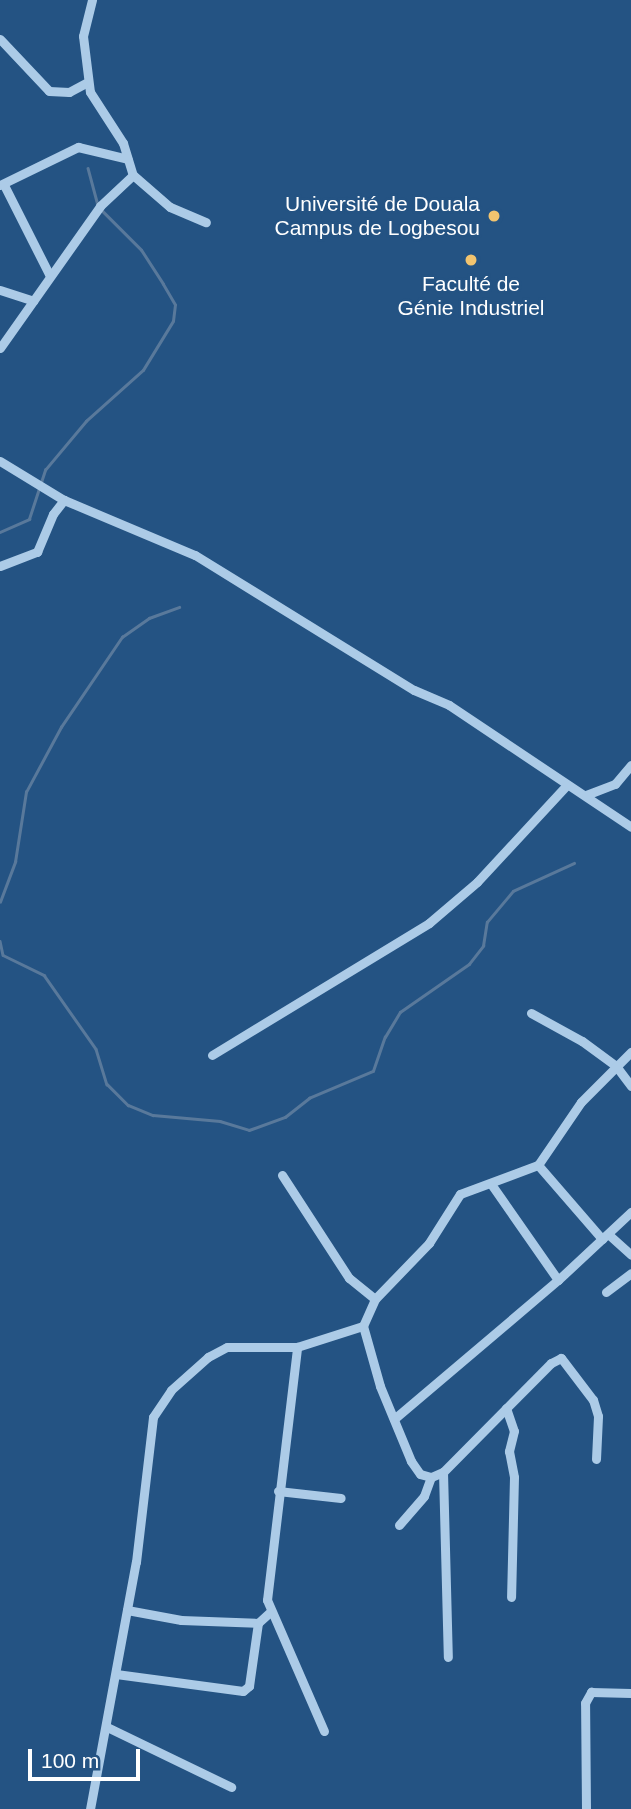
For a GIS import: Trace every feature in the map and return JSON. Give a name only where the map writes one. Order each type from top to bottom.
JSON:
[{"type":"street","points":[[92,0],[83,36],[86,83],[128,159],[133,175],[170,207],[205,222]]},
{"type":"street","points":[[0,39],[48,91],[69,92],[86,83]]},
{"type":"street","points":[[50,276],[2,186],[78,147],[128,159]]},
{"type":"street","points":[[0,348],[100,206],[123,189],[133,175]]},
{"type":"street","points":[[0,290],[33,301]]},
{"type":"street","points":[[0,461],[64,500],[195,555],[414,690],[449,705],[566,786],[586,795],[631,827]]},
{"type":"street","points":[[0,566],[37,552],[53,514],[64,500]]},
{"type":"street","points":[[586,795],[615,784],[631,765]]},
{"type":"street","points":[[212,1055],[429,923],[477,882],[566,786]]},
{"type":"street","points":[[531,1013],[568,1032],[617,1066],[631,1086]]},
{"type":"street","points":[[596,1459],[598,1416],[593,1401],[561,1358],[551,1363],[443,1472],[431,1477],[421,1474],[411,1461],[394,1419],[363,1326],[375,1299],[429,1243],[460,1194],[474,1185],[491,1184],[538,1165],[581,1102],[631,1052]]},
{"type":"street","points":[[538,1165],[605,1237],[631,1255]]},
{"type":"street","points":[[282,1175],[349,1278],[375,1299]]},
{"type":"street","points":[[491,1184],[558,1280]]},
{"type":"street","points":[[394,1419],[558,1280],[631,1212]]},
{"type":"street","points":[[606,1292],[631,1273]]},
{"type":"street","points":[[90,1809],[127,1610],[153,1417],[160,1405],[208,1357],[227,1348],[297,1347],[363,1326]]},
{"type":"street","points":[[297,1347],[278,1490],[269,1613],[324,1731]]},
{"type":"street","points":[[506,1408],[514,1431],[509,1451],[514,1477],[511,1597]]},
{"type":"street","points":[[443,1472],[448,1657]]},
{"type":"street","points":[[399,1525],[424,1496],[431,1477]]},
{"type":"street","points":[[278,1490],[341,1498]]},
{"type":"street","points":[[127,1610],[181,1620],[258,1623]]},
{"type":"street","points":[[116,1674],[243,1690],[249,1686],[258,1623],[269,1613]]},
{"type":"street","points":[[586,1809],[585,1703],[591,1692],[631,1693]]},
{"type":"street","points":[[107,1727],[231,1787]]},
{"type":"waterway","points":[[88,168],[98,205]]},
{"type":"waterway","points":[[0,532],[29,519],[45,470],[86,421],[143,370],[173,321],[175,305],[163,284],[141,250],[102,211]]},
{"type":"waterway","points":[[0,902],[15,862],[26,792],[61,727],[122,637],[149,618],[179,607]]},
{"type":"waterway","points":[[0,941],[3,955],[44,975],[96,1049],[107,1084],[128,1105],[153,1115],[220,1121],[249,1130],[285,1117],[309,1098],[373,1071],[385,1037],[400,1012],[469,964],[483,946],[487,922],[513,891],[574,863]]},
{"type":"place","name":"Université de Douala Campus de Logbesou","points":[[494,216]]},
{"type":"place","name":"Faculté de Génie Industriel","points":[[471,260]]}]
